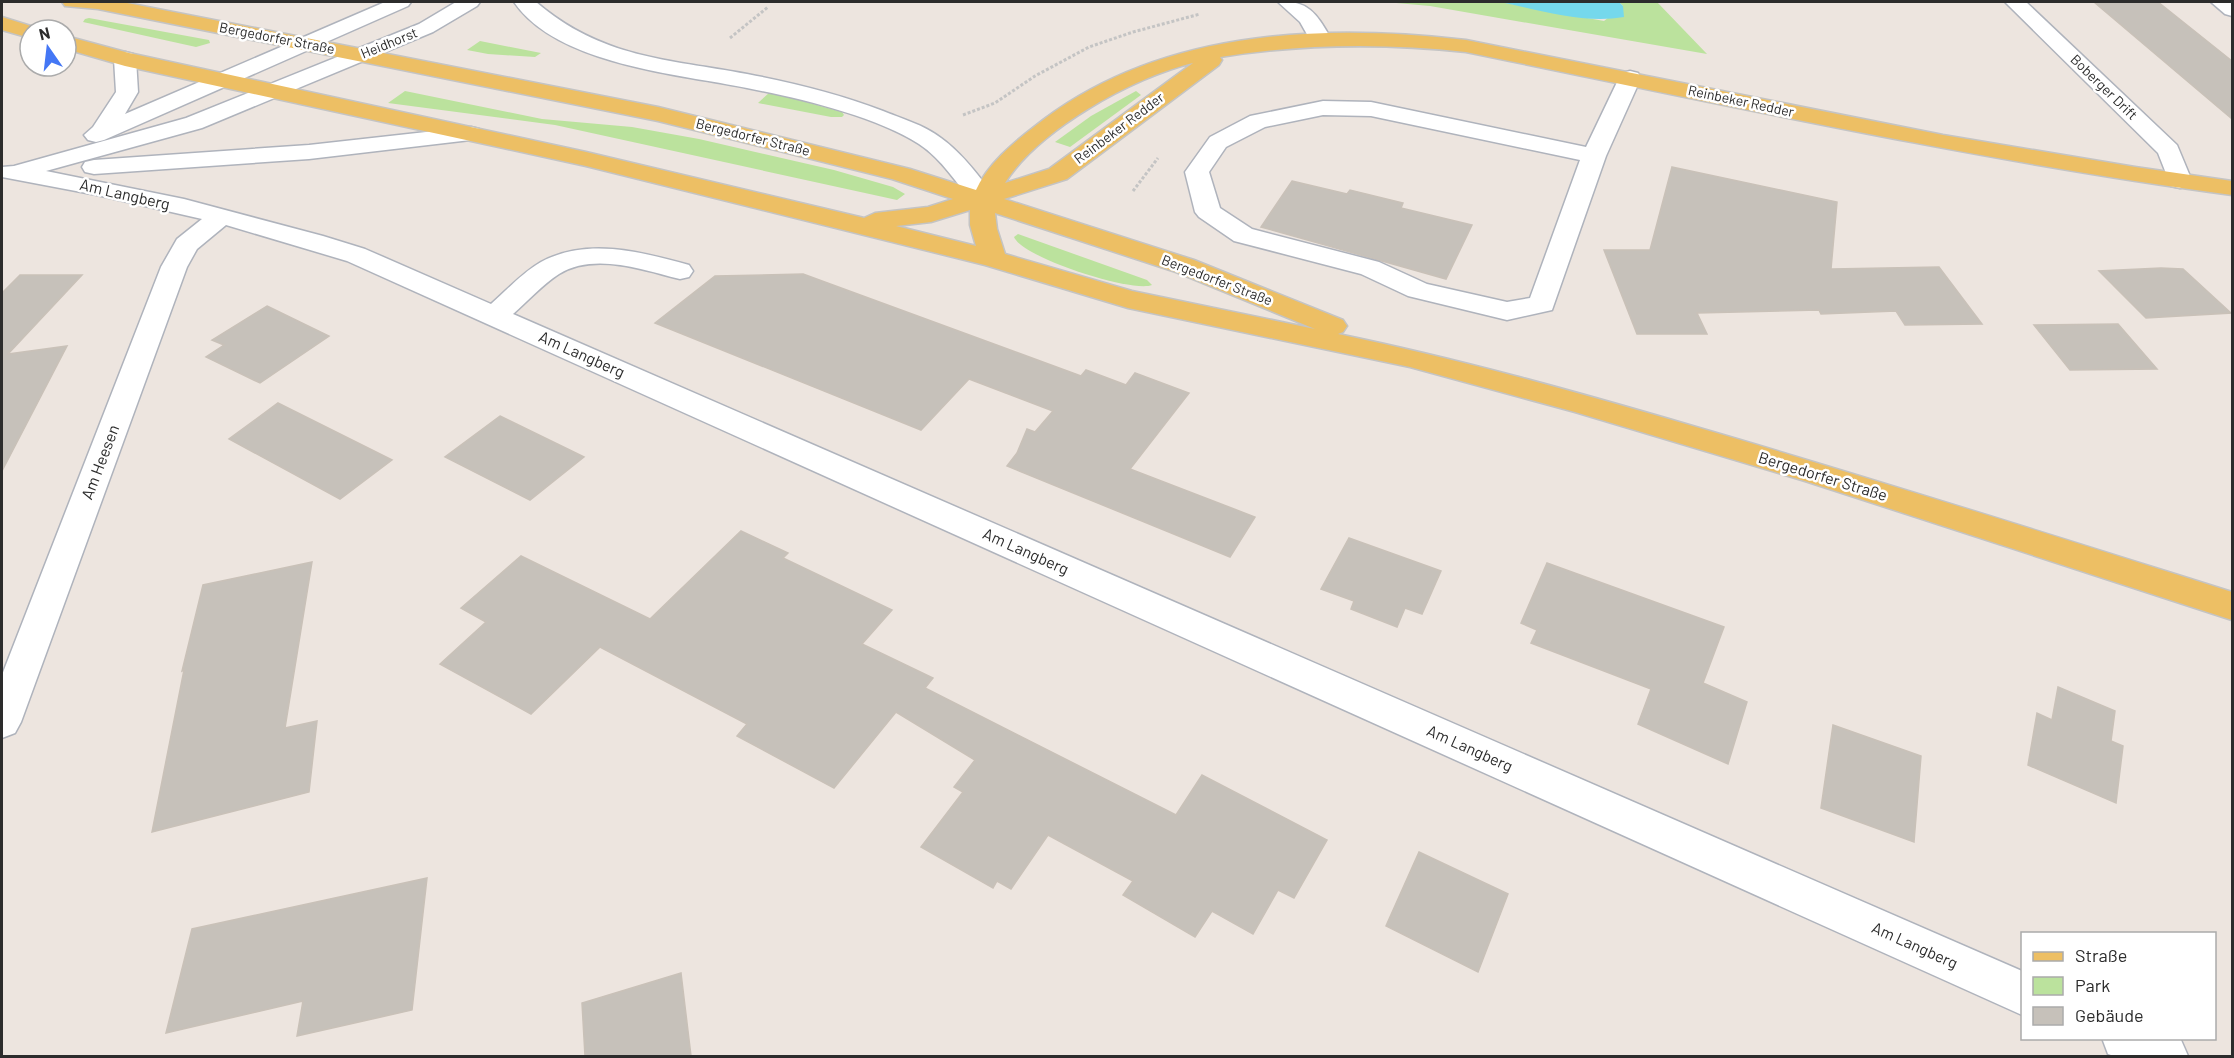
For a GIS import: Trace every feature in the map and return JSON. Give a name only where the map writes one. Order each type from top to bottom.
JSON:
[{"type":"main road","name":"Bergedorfer Straße","points":[[72,2],[98,3],[658,114],[901,174],[1185,266],[1410,358]]},
{"type":"main road","points":[[2,22],[18,28]]},
{"type":"main road","name":"Reinbeker Redder","points":[[983,199],[1009,160],[1023,147],[1068,113],[1120,82],[1167,63],[1249,47],[1365,38],[1431,41],[1630,78],[1983,150],[2232,188]]},
{"type":"main road","name":"Bergedorfer Straße","points":[[78,45],[125,59],[586,159],[858,224],[994,259],[1128,299],[1410,358],[1582,404],[1816,473],[2232,606]]},
{"type":"main road","name":"Reinbeker Redder","points":[[858,224],[931,214],[1058,174],[1198,68],[1221,55],[1249,47]]},
{"type":"main road","points":[[983,199],[982,223],[994,259]]},
{"type":"street","name":"Heidhorst","points":[[304,44],[401,2]]},
{"type":"street","name":"Heidhorst","points":[[271,91],[426,28],[470,2]]},
{"type":"street","points":[[524,2],[564,34],[593,48],[651,63],[777,86],[852,107],[901,126],[937,146],[983,199]]},
{"type":"street","points":[[1288,2],[1308,18],[1321,40]]},
{"type":"street","name":"Boberger Drift","points":[[2015,2],[2169,150],[2180,181]]},
{"type":"street","points":[[2221,2],[2232,10]]},
{"type":"street","points":[[5,173],[304,44]]},
{"type":"street","points":[[103,131],[127,92],[125,59]]},
{"type":"street","points":[[1594,156],[1371,109],[1323,108],[1258,121],[1218,142],[1197,172],[1208,212],[1243,235],[1370,268],[1418,290],[1507,311],[1542,304],[1594,156],[1630,78]]},
{"type":"street","name":"Am Langberg","points":[[5,173],[120,145],[194,123],[271,91]]},
{"type":"street","points":[[5,173],[309,152],[471,134]]},
{"type":"street","name":"Am Langberg","points":[[5,173],[92,185],[312,240],[356,255],[2021,993]]},
{"type":"street","name":"Am Heesen","points":[[2,722],[174,267],[186,245],[220,217]]},
{"type":"street","points":[[495,315],[551,267],[588,256],[647,261],[680,271]]},
{"type":"street","points":[[2129,1040],[2165,1056]]},
{"type":"green space","points":[[1385,2],[1500,2],[1604,21],[1623,6],[1619,2],[1657,2],[1707,54],[1430,6]]},
{"type":"green space","points":[[89,18],[209,40],[210,43],[196,47],[83,22]]},
{"type":"green space","points":[[480,41],[541,53],[535,57],[488,54],[467,50]]},
{"type":"green space","points":[[405,91],[542,119],[632,127],[699,139],[834,170],[893,187],[905,194],[897,200],[555,125],[388,103]]},
{"type":"green space","points":[[1136,91],[1141,95],[1070,147],[1055,142],[1091,116]]},
{"type":"green space","points":[[770,92],[842,112],[844,115],[831,117],[758,103]]},
{"type":"green space","points":[[1018,234],[1147,280],[1152,285],[1123,284],[1056,264],[1022,245],[1014,237]]},
{"type":"water","points":[[1500,2],[1619,2],[1623,6],[1624,17],[1593,19]]},
{"type":"building","points":[[2094,2],[2158,2],[2232,61],[2232,119]]},
{"type":"building","points":[[1672,167],[1837,202],[1831,269],[1939,267],[1982,324],[1905,325],[1896,311],[1821,314],[1819,310],[1697,313],[1707,334],[1637,334],[1604,250],[1650,250]]},
{"type":"building","points":[[1292,181],[1347,194],[1350,190],[1403,203],[1401,208],[1472,225],[1446,279],[1261,227]]},
{"type":"building","points":[[2183,269],[2231,313],[2146,318],[2099,271]]},
{"type":"building","points":[[803,274],[1081,376],[1086,370],[1126,385],[1135,373],[1189,393],[1130,469],[1255,517],[1230,557],[1007,466],[1017,453],[1027,429],[1035,432],[1053,411],[969,379],[921,430],[655,323],[715,276]]},
{"type":"building","points":[[20,275],[82,275],[8,354],[67,346],[2,471],[2,293]]},
{"type":"building","points":[[267,306],[329,336],[260,383],[206,357],[224,345],[212,340]]},
{"type":"building","points":[[2118,324],[2157,369],[2070,370],[2034,325]]},
{"type":"building","points":[[278,403],[392,460],[340,499],[229,439]]},
{"type":"building","points":[[500,416],[584,457],[530,500],[445,457]]},
{"type":"building","points":[[741,531],[788,553],[783,558],[892,610],[862,644],[933,678],[925,688],[1176,815],[1202,775],[1327,840],[1294,898],[1278,890],[1253,934],[1212,911],[1195,937],[1123,895],[1133,881],[1048,835],[1011,889],[997,881],[993,888],[921,847],[963,792],[954,787],[975,760],[896,712],[834,788],[737,736],[747,724],[600,647],[531,714],[440,664],[486,622],[461,608],[521,556],[650,619]]},
{"type":"building","points":[[1349,538],[1441,571],[1422,614],[1405,608],[1397,627],[1351,609],[1354,601],[1321,589]]},
{"type":"building","points":[[312,562],[285,728],[317,721],[309,792],[152,832],[184,670],[182,671],[203,585]]},
{"type":"building","points":[[1547,563],[1724,627],[1703,683],[1747,702],[1728,764],[1638,724],[1651,689],[1531,643],[1537,630],[1521,623]]},
{"type":"building","points":[[2058,687],[2115,711],[2111,741],[2123,746],[2116,803],[2028,765],[2037,713],[2052,720]]},
{"type":"building","points":[[1833,725],[1921,756],[1914,842],[1821,808]]},
{"type":"building","points":[[1419,852],[1508,894],[1478,972],[1386,926]]},
{"type":"building","points":[[427,878],[412,1010],[297,1036],[303,1001],[166,1033],[192,929]]},
{"type":"building","points":[[681,973],[691,1056],[585,1056],[582,1003]]}]
